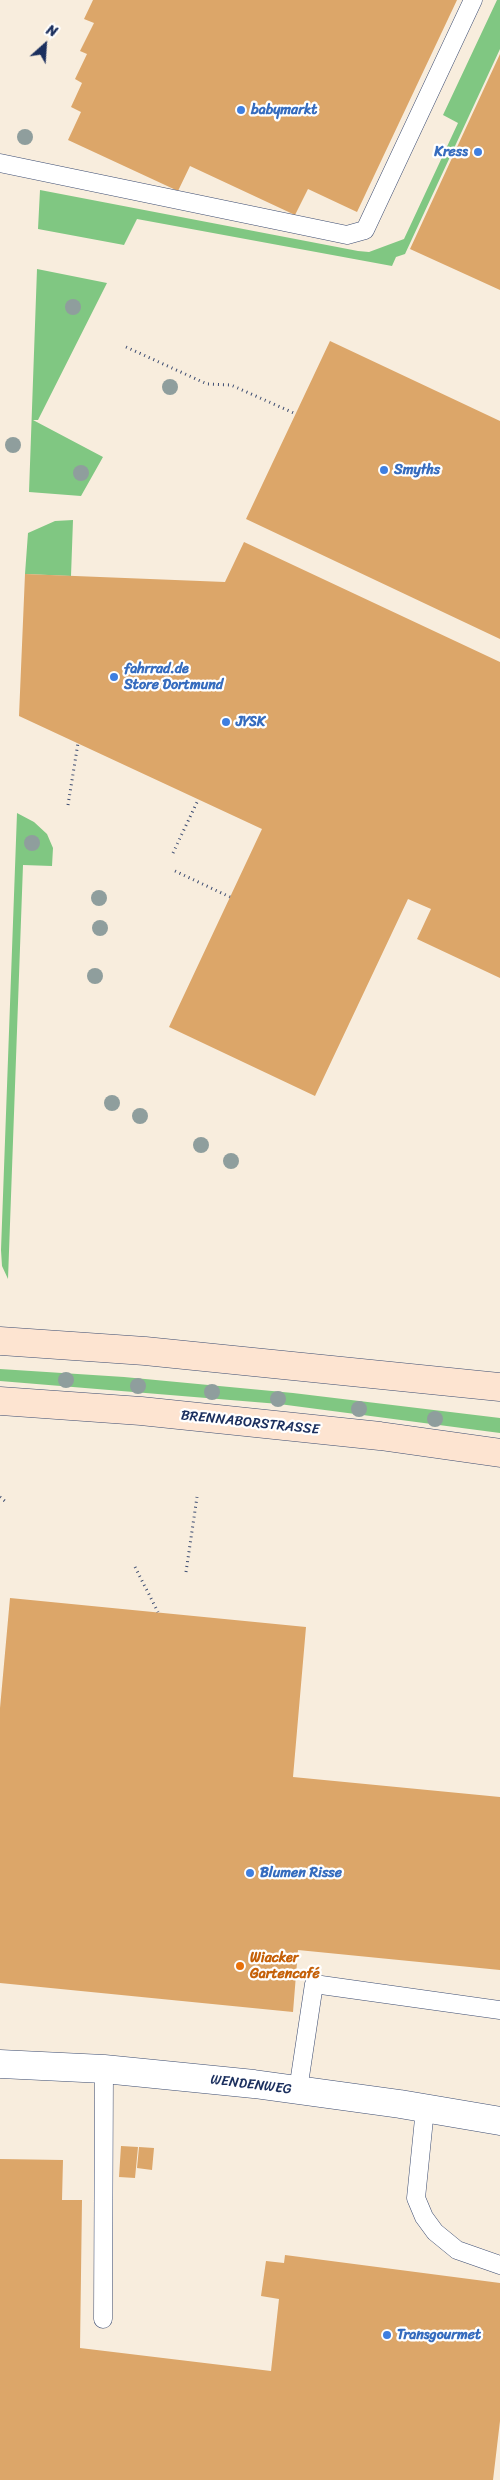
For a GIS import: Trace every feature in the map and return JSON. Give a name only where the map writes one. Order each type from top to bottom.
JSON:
[{"type":"main road","points":[[0,1341],[145,1351],[500,1386]]},
{"type":"main road","name":"BRENNABORSTRASSE","points":[[0,1401],[141,1411],[380,1436],[500,1453]]},
{"type":"street","name":"WENDENWEG","points":[[0,2064],[104,2069],[298,2090],[500,2121]]},
{"type":"lane","points":[[0,163],[348,235],[365,230],[472,0]]},
{"type":"lane","points":[[298,2090],[314,1984],[500,2010]]},
{"type":"lane","points":[[103,2319],[104,2069]]},
{"type":"lane","points":[[425,2109],[416,2198],[424,2217],[436,2232],[457,2250],[500,2265]]},
{"type":"path","points":[[126,347],[207,384],[231,385],[296,414]]},
{"type":"path","points":[[68,805],[78,743]]},
{"type":"path","points":[[173,853],[198,800]]},
{"type":"path","points":[[175,871],[230,897]]},
{"type":"path","points":[[0,1497],[6,1502]]},
{"type":"path","points":[[186,1572],[197,1497]]},
{"type":"path","points":[[135,1567],[158,1612]]},
{"type":"green space","points":[[497,0],[500,0],[500,49],[405,254],[396,257],[392,266],[137,219],[124,245],[38,229],[40,190],[358,251],[369,252],[404,239],[458,123],[443,115]]},
{"type":"green space","points":[[37,269],[107,283],[38,420],[33,420],[103,457],[81,496],[29,492]]},
{"type":"green space","points":[[73,520],[71,576],[25,574],[28,533],[55,521]]},
{"type":"green space","points":[[17,813],[34,822],[47,834],[53,848],[52,866],[23,865],[8,1279],[2,1266],[1,1250]]},
{"type":"green space","points":[[0,1369],[124,1377],[293,1393],[500,1418],[500,1433],[279,1404],[0,1381]]},
{"type":"building","name":"babymarkt","points":[[93,0],[457,0],[357,212],[308,189],[295,215],[190,166],[178,191],[68,140],[81,112],[71,107],[82,83],[75,79],[87,54],[80,51],[94,23],[84,19]]},
{"type":"building","name":"Kress","points":[[500,54],[500,290],[410,249]]},
{"type":"building","name":"Smyths","points":[[330,341],[500,421],[500,639],[246,519]]},
{"type":"building","points":[[244,542],[500,662],[500,978],[417,939],[431,909],[408,899],[315,1096],[169,1027],[262,829],[19,716],[25,574],[225,582]]},
{"type":"building","name":"Blumen Risse","points":[[10,1598],[306,1627],[293,1777],[500,1797],[500,1970],[298,1950],[293,2012],[0,1983],[0,1708]]},
{"type":"building","points":[[121,2146],[138,2147],[135,2178],[119,2177]]},
{"type":"building","points":[[139,2147],[154,2148],[152,2170],[137,2168]]},
{"type":"building","points":[[0,2159],[63,2160],[62,2200],[82,2200],[80,2348],[271,2371],[279,2299],[261,2296],[266,2261],[284,2263],[285,2255],[500,2283],[500,2421],[493,2480],[0,2480]]},
{"type":"place","name":"babymarkt","points":[[241,110]]},
{"type":"place","name":"Kress","points":[[478,152]]},
{"type":"place","name":"Smyths","points":[[384,470]]},
{"type":"place","name":"fahrrad.de Store Dortmund","points":[[114,677]]},
{"type":"place","name":"JYSK","points":[[226,722]]},
{"type":"place","name":"Blumen Risse","points":[[250,1873]]},
{"type":"place","name":"Wiacker Gartencafé","points":[[240,1966]]},
{"type":"place","name":"Transgourmet","points":[[387,2335]]}]
